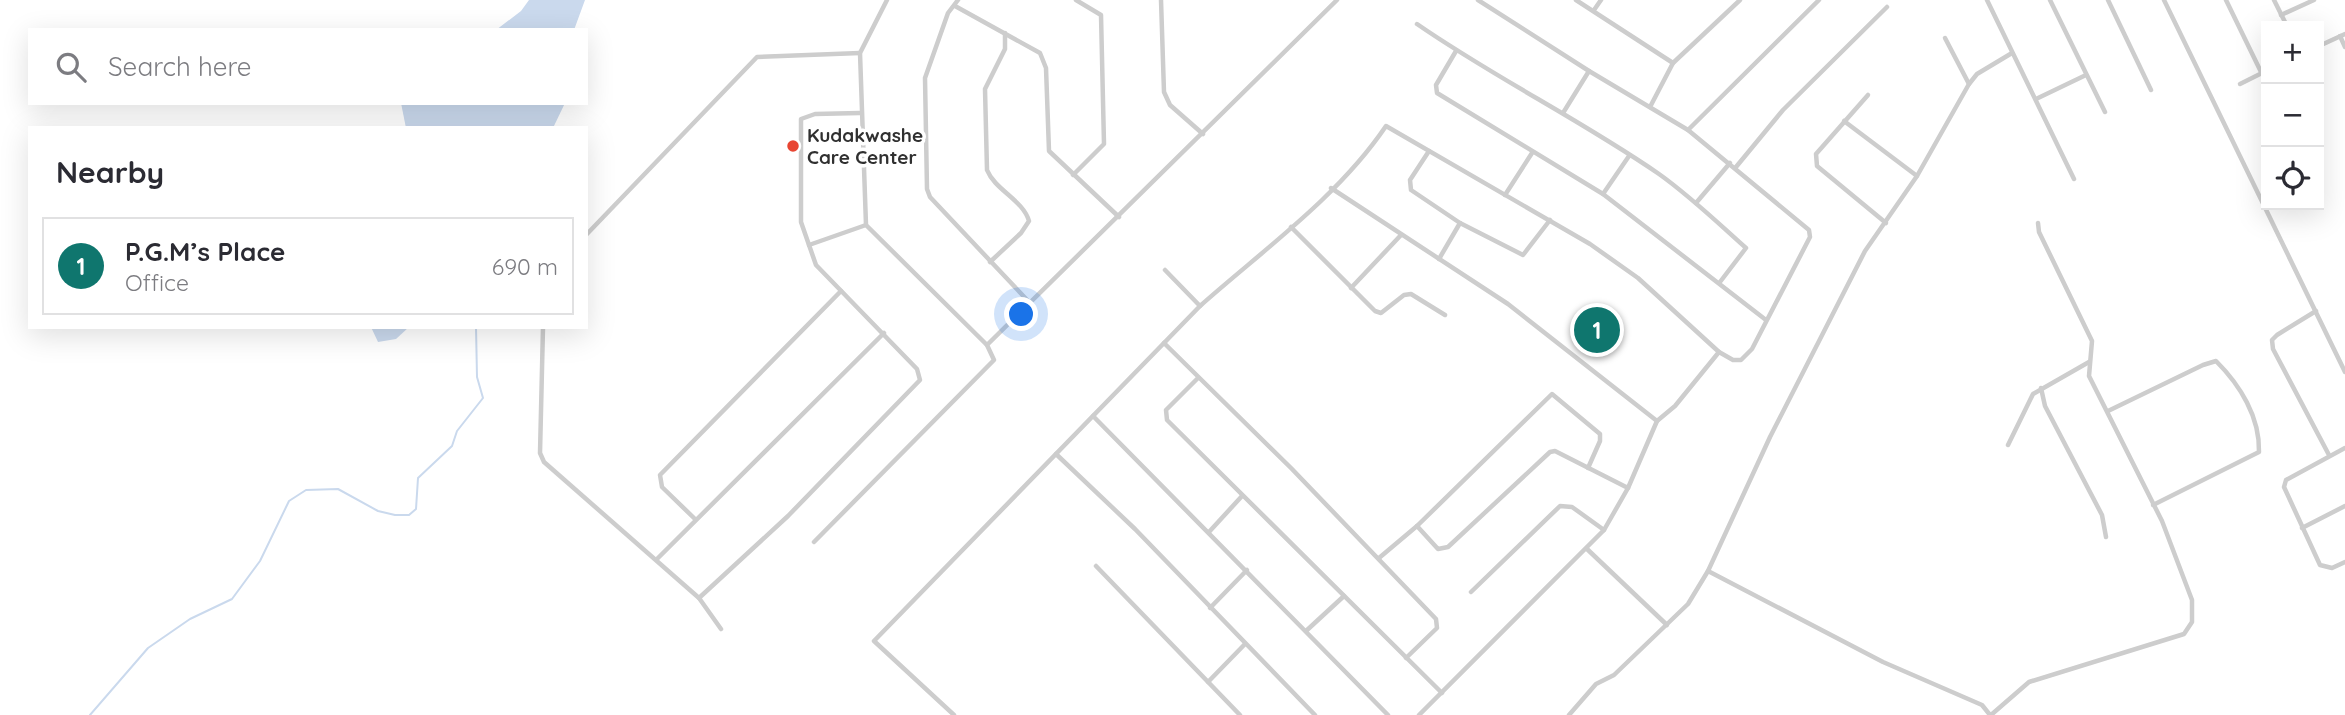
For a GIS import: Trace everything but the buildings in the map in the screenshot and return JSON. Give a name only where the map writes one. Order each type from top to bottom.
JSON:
[{"type":"street","points":[[814,542],[994,360],[987,345],[866,225],[860,53],[887,0]]},
{"type":"street","points":[[958,0],[934,47],[925,78],[927,190],[930,197],[1028,302]]},
{"type":"street","points":[[1073,175],[1104,144],[1101,15],[1076,0]]},
{"type":"street","points":[[1161,0],[1164,92],[1170,105],[1203,134]]},
{"type":"street","points":[[987,345],[1337,0]]},
{"type":"street","points":[[954,715],[874,641],[1200,306],[1291,227],[1374,145],[1386,126],[1550,220],[1638,278],[1719,352],[1732,360],[1741,360],[1752,349],[1810,234],[1736,167],[1688,130],[1478,0]]},
{"type":"street","points":[[1576,0],[1673,63]]},
{"type":"street","points":[[1594,10],[1601,0]]},
{"type":"street","points":[[1650,107],[1673,63],[1740,0]]},
{"type":"street","points":[[1688,130],[1819,0]]},
{"type":"street","points":[[1987,0],[2074,179]]},
{"type":"street","points":[[2050,0],[2105,112]]},
{"type":"street","points":[[2108,0],[2151,90]]},
{"type":"street","points":[[2164,0],[2345,372]]},
{"type":"street","points":[[2226,0],[2261,66]]},
{"type":"street","points":[[2274,0],[2284,21]]},
{"type":"street","points":[[2281,15],[2314,0]]},
{"type":"street","points":[[955,6],[1034,48],[1044,61],[1049,151],[1119,217]]},
{"type":"street","points":[[1736,167],[1783,110],[1887,7]]},
{"type":"street","points":[[1417,24],[1456,51],[1563,113],[1696,202],[1746,248],[1720,282]]},
{"type":"street","points":[[990,262],[1021,233],[1029,221],[1025,212],[991,178],[987,170],[985,89],[1005,49],[1005,33]]},
{"type":"street","points":[[2324,44],[2342,35],[2345,47]]},
{"type":"street","points":[[1945,38],[1969,84]]},
{"type":"street","points":[[1456,51],[1436,85],[1437,93],[1603,194],[1766,320]]},
{"type":"street","points":[[588,233],[757,57],[860,53]]},
{"type":"street","points":[[1569,715],[1596,684],[1614,675],[1688,604],[1708,572],[1770,437],[1866,251],[1917,176],[1969,84],[1977,75],[2012,53]]},
{"type":"street","points":[[1563,113],[1589,71]]},
{"type":"street","points":[[2240,84],[2261,74]]},
{"type":"street","points":[[2036,99],[2086,75]]},
{"type":"street","points":[[1868,95],[1816,154],[1817,166],[1886,223]]},
{"type":"street","points":[[699,598],[788,516],[919,380],[917,369],[816,265],[802,222],[801,119],[815,114],[860,113]]},
{"type":"street","points":[[1844,121],[1917,176]]},
{"type":"street","points":[[1429,150],[1410,180],[1410,190],[1460,223],[1523,255],[1550,220]]},
{"type":"street","points":[[1505,195],[1532,153]]},
{"type":"street","points":[[1603,194],[1629,156]]},
{"type":"street","points":[[1696,202],[1730,163]]},
{"type":"street","points":[[1331,188],[1508,304],[1657,421]]},
{"type":"street","points":[[1439,259],[1460,223]]},
{"type":"street","points":[[1708,572],[1883,662],[1982,705],[1990,715],[2029,682],[2184,634],[2192,622],[2192,600],[2153,505],[2089,376],[2092,341],[2039,232],[2038,223]]},
{"type":"street","points":[[809,245],[866,225]]},
{"type":"street","points":[[1291,227],[1378,313],[1411,294],[1445,315]]},
{"type":"street","points":[[1351,288],[1401,235]]},
{"type":"street","points":[[1165,270],[1200,306]]},
{"type":"street","points":[[695,519],[662,487],[660,475],[841,291]]},
{"type":"street","points":[[2316,311],[2272,340],[2273,349],[2329,455]]},
{"type":"street","points":[[544,329],[541,453],[544,462],[657,558],[699,598],[721,629]]},
{"type":"street","points":[[657,558],[884,333]]},
{"type":"street","points":[[1164,343],[1379,558],[1436,619],[1437,628],[1406,658]]},
{"type":"street","points":[[1419,715],[1604,530],[1628,488],[1657,421],[1675,406],[1719,352]]},
{"type":"street","points":[[2008,445],[2030,397],[2090,361]]},
{"type":"street","points":[[2108,411],[2216,361],[2234,380],[2245,400],[2259,433],[2259,452],[2153,505]]},
{"type":"street","points":[[1198,378],[1166,410],[1167,420],[1442,694]]},
{"type":"street","points":[[2041,388],[2045,406],[2102,515],[2106,537]]},
{"type":"street","points":[[1379,558],[1417,526],[1552,394],[1600,434],[1588,468]]},
{"type":"street","points":[[1093,416],[1388,715]]},
{"type":"street","points":[[2345,448],[2286,480],[2284,487],[2320,565],[2332,568],[2345,562]]},
{"type":"street","points":[[1417,526],[1438,549],[1448,547],[1549,452],[1555,451],[1628,488]]},
{"type":"street","points":[[1056,454],[1135,529],[1315,715]]},
{"type":"street","points":[[1209,531],[1242,496]]},
{"type":"street","points":[[1471,592],[1560,506],[1572,507],[1604,530]]},
{"type":"street","points":[[2302,528],[2345,506]]},
{"type":"street","points":[[1587,549],[1668,625]]},
{"type":"street","points":[[1096,566],[1240,715]]},
{"type":"street","points":[[1210,608],[1247,570]]},
{"type":"street","points":[[1306,631],[1345,596]]},
{"type":"street","points":[[1208,682],[1245,643]]},
{"type":"water","points":[[529,0],[585,0],[575,28],[499,28],[521,11]]},
{"type":"water","points":[[401,105],[564,105],[554,126],[406,126]]},
{"type":"water","points":[[372,329],[407,329],[396,339],[378,342]]},
{"type":"waterway","points":[[90,715],[148,648],[190,619],[232,599],[260,561],[289,501],[306,490],[338,489],[378,511],[395,515],[409,515],[416,509],[418,478],[452,446],[457,431],[483,398],[477,377],[476,329]]},
{"type":"place","name":"Kudakwashe Care Center","points":[[793,146]]},
{"type":"place","name":"P.G.M’s Place","points":[[1597,330]]}]
